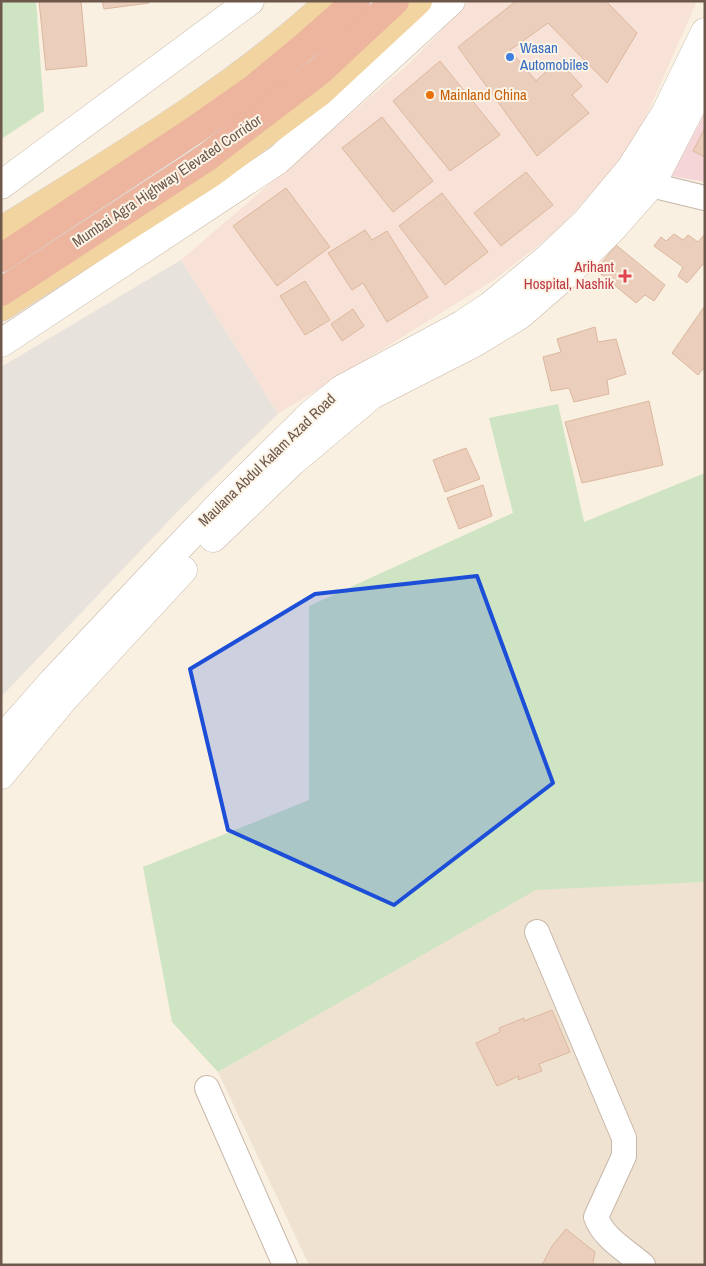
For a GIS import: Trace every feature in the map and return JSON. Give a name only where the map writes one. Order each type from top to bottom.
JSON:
[{"type":"highway","name":"Mumbai Agra Highway Elevated Corridor","points":[[1,258],[252,89],[306,46],[356,1]]},
{"type":"highway","name":"Mumbai Agra Highway Elevated Corridor","points":[[1,292],[206,158],[320,71],[394,1]]},
{"type":"main road","points":[[1,231],[180,118],[296,33],[330,1]]},
{"type":"main road","points":[[1,307],[210,174],[320,92],[418,1]]},
{"type":"street","points":[[1,184],[250,1]]},
{"type":"street","points":[[1,343],[278,160],[451,1]]},
{"type":"street","name":"Maulana Abdul Kalam Azad Road","points":[[1,740],[35,718],[179,547],[285,454],[311,414],[342,389],[464,324],[490,306],[641,177],[665,114],[705,32]]},
{"type":"street","points":[[705,80],[641,177],[705,198]]},
{"type":"street","points":[[1,775],[35,718]]},
{"type":"street","points":[[537,932],[624,1138],[624,1156],[596,1217],[604,1232],[643,1265]]},
{"type":"street","points":[[207,1088],[285,1265]]},
{"type":"highlighted area","points":[[477,576],[553,783],[394,905],[228,830],[190,669],[315,594]]},
{"type":"shaded area","points":[[469,1],[697,1],[632,148],[558,230],[494,280],[278,414],[181,260],[411,62]]},
{"type":"shaded area","points":[[705,113],[705,182],[672,176]]},
{"type":"shaded area","points":[[181,260],[278,414],[180,509],[1,697],[1,367]]},
{"type":"shaded area","points":[[705,882],[705,1265],[309,1265],[218,1072],[536,889]]},
{"type":"green space","points":[[1,1],[36,1],[44,111],[1,139]]},
{"type":"green space","points":[[558,404],[584,522],[705,473],[705,882],[536,890],[218,1072],[172,1022],[143,867],[309,800],[309,606],[513,513],[489,418]]},
{"type":"building","points":[[39,1],[81,1],[87,66],[46,70]]},
{"type":"building","points":[[102,1],[148,1],[149,3],[104,9]]},
{"type":"building","points":[[516,1],[606,1],[637,33],[607,83],[548,23],[510,50],[536,81],[558,60],[582,86],[572,95],[589,113],[537,156],[458,47]]},
{"type":"building","points":[[440,61],[500,135],[450,171],[393,101]]},
{"type":"building","points":[[382,117],[433,181],[393,212],[342,148]]},
{"type":"building","points":[[705,128],[705,157],[693,151]]},
{"type":"building","points":[[526,172],[553,205],[501,246],[474,213]]},
{"type":"building","points":[[286,188],[330,247],[277,286],[233,226]]},
{"type":"building","points":[[442,193],[488,252],[445,285],[399,226]]},
{"type":"building","points":[[365,230],[372,240],[387,231],[428,297],[387,322],[363,283],[352,290],[328,253]]},
{"type":"building","points":[[674,234],[683,240],[688,235],[698,242],[705,234],[705,262],[687,283],[678,276],[683,267],[654,246],[661,237],[666,241]]},
{"type":"building","points":[[616,245],[665,285],[654,301],[645,295],[636,303],[596,270]]},
{"type":"building","points":[[305,281],[330,320],[305,335],[280,296]]},
{"type":"building","points":[[704,307],[705,367],[698,375],[672,353]]},
{"type":"building","points":[[353,309],[364,326],[342,341],[331,324]]},
{"type":"building","points":[[595,327],[598,342],[616,339],[626,374],[607,380],[609,394],[574,402],[569,388],[551,391],[543,357],[561,352],[557,339]]},
{"type":"building","points":[[649,401],[663,465],[582,483],[565,422]]},
{"type":"building","points":[[466,448],[480,479],[445,492],[433,460]]},
{"type":"building","points":[[483,485],[492,516],[459,529],[447,498]]},
{"type":"building","points":[[552,1010],[570,1052],[539,1064],[542,1071],[518,1080],[519,1076],[497,1086],[476,1043],[500,1032],[499,1028]]},
{"type":"building","points":[[566,1229],[595,1252],[593,1262],[595,1265],[542,1265],[552,1246]]},
{"type":"place","name":"Wasan Automobiles","points":[[510,57]]},
{"type":"place","name":"Mainland China","points":[[430,95]]},
{"type":"place","name":"Arihant Hospital, Nashik","points":[[625,276]]}]
